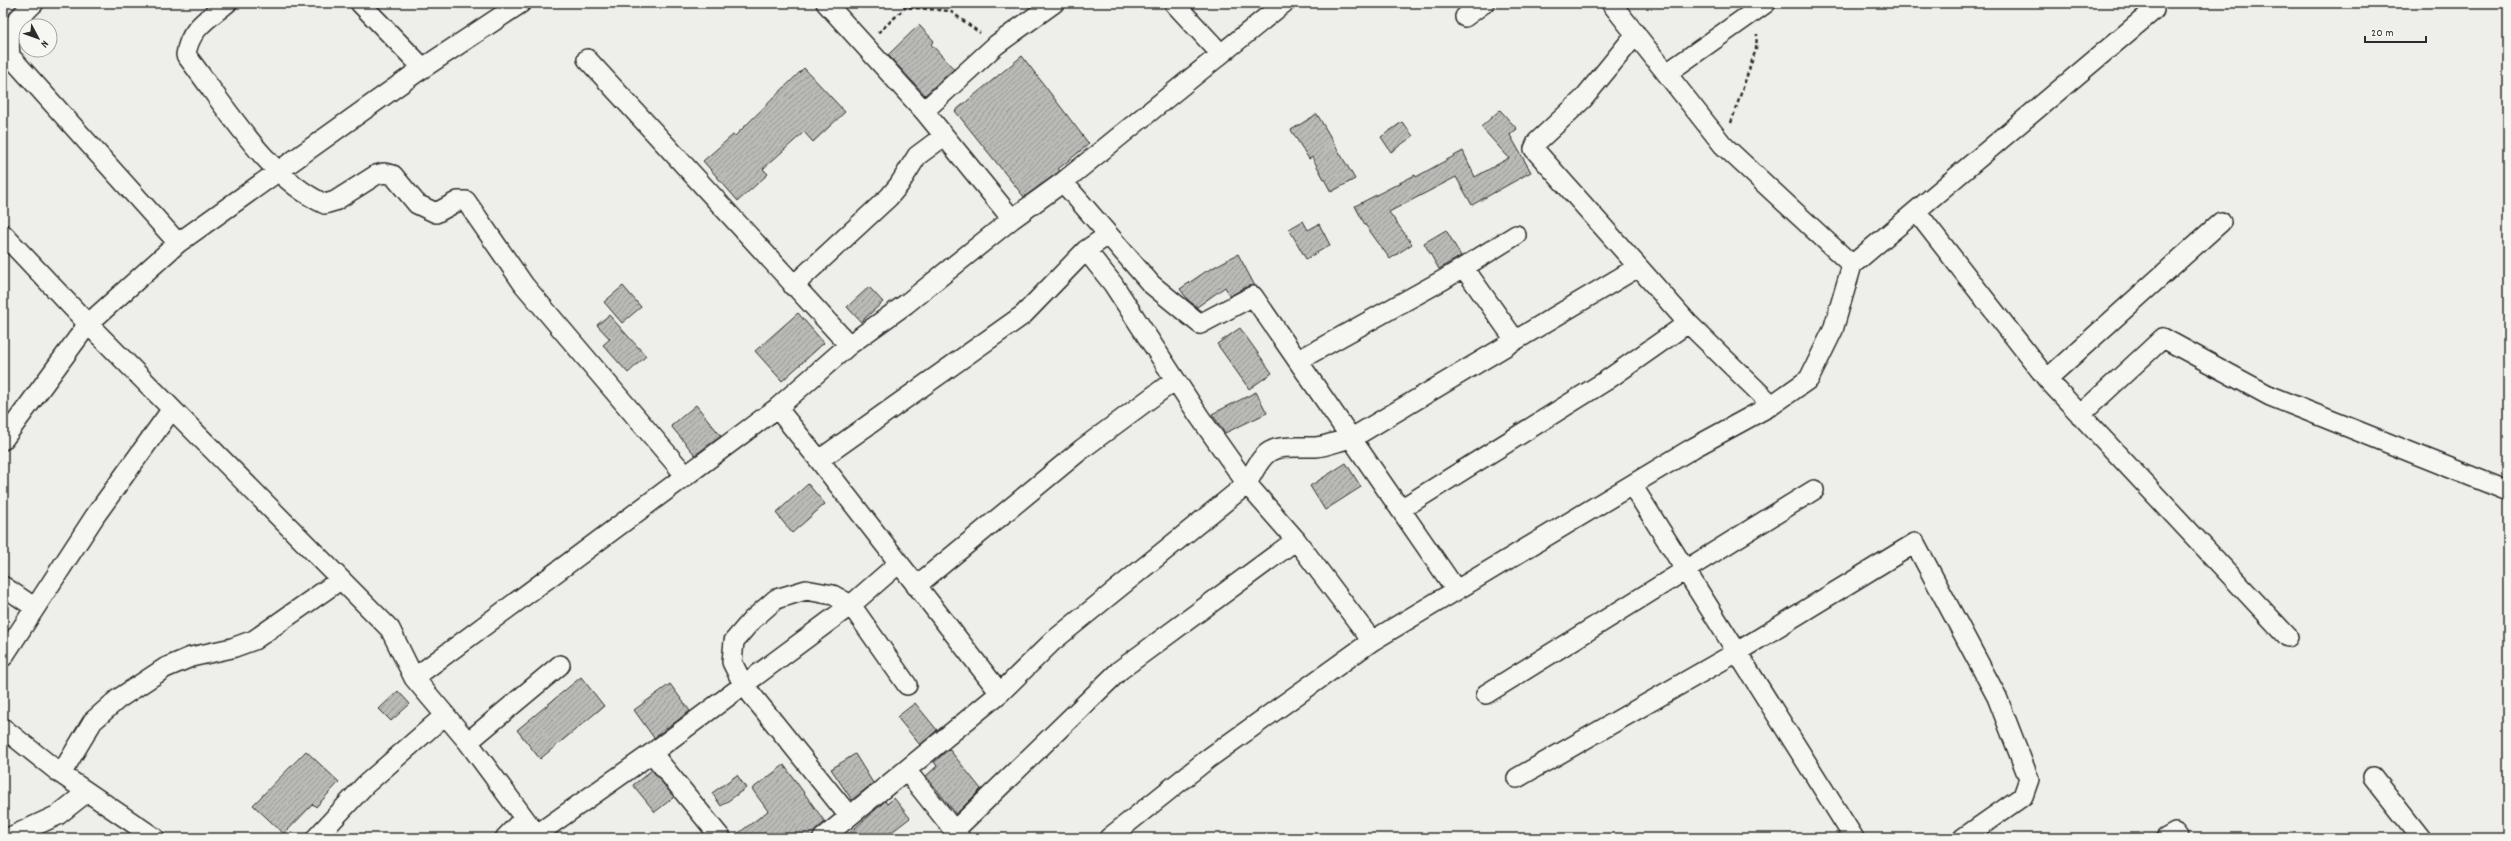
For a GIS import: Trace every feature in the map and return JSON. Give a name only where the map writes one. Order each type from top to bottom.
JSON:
[{"type":"street","points":[[34,3],[16,21],[8,37],[10,56],[178,243]]},
{"type":"street","points":[[227,3],[197,28],[188,41],[186,55],[262,156],[278,172],[316,200],[325,204],[335,201],[376,175],[384,173],[393,175],[418,204],[427,210],[436,213],[458,202],[466,201],[524,285],[686,476]]},
{"type":"street","points":[[360,3],[423,68]]},
{"type":"street","points":[[826,3],[865,44],[924,112],[1012,219]]},
{"type":"street","points":[[924,112],[996,45],[1054,3]]},
{"type":"street","points":[[1174,3],[1221,54]]},
{"type":"street","points":[[414,678],[777,408],[849,345],[906,304],[1012,219],[1063,182],[1284,3]]},
{"type":"street","points":[[1465,17],[1484,3]]},
{"type":"street","points":[[1611,3],[1724,145],[1852,265]]},
{"type":"street","points":[[3,440],[88,324],[178,243],[514,5]]},
{"type":"street","points":[[1667,73],[1759,8]]},
{"type":"street","points":[[1109,838],[1209,758],[1372,642],[1632,484],[1772,405],[1809,379],[1833,330],[1852,265],[2154,10]]},
{"type":"street","points":[[1636,34],[1583,100],[1537,142],[1534,149],[1688,323],[1772,405]]},
{"type":"street","points":[[587,59],[849,345]]},
{"type":"street","points":[[794,286],[889,196],[899,185],[917,156],[944,136]]},
{"type":"street","points":[[1063,182],[1151,284],[1200,324],[1253,296],[1299,360],[1456,590]]},
{"type":"street","points":[[1916,211],[2047,380],[2288,638]]},
{"type":"street","points":[[2047,380],[2221,222]]},
{"type":"street","points":[[3,234],[88,324],[390,629],[414,678],[444,716],[468,742],[537,836],[652,753],[851,605],[899,563]]},
{"type":"street","points":[[819,460],[1023,315],[1086,250],[1108,235]]},
{"type":"street","points":[[1299,360],[1464,268],[1516,235]]},
{"type":"street","points":[[1086,250],[1112,284],[1175,380],[1247,484],[1296,540],[1372,642]]},
{"type":"street","points":[[823,838],[1000,692],[1053,641],[1247,484],[1257,463],[1269,451],[1304,445],[1317,447],[1352,438],[1638,267]]},
{"type":"street","points":[[1464,268],[1515,340]]},
{"type":"street","points":[[1401,509],[1607,380],[1688,323]]},
{"type":"street","points":[[2080,415],[2163,338],[2270,396],[2508,491]]},
{"type":"street","points":[[916,586],[1082,449],[1175,380]]},
{"type":"street","points":[[777,408],[1000,692]]},
{"type":"street","points":[[3,656],[34,607],[172,409]]},
{"type":"street","points":[[1632,484],[1854,838]]},
{"type":"street","points":[[1486,694],[1814,490]]},
{"type":"street","points":[[906,770],[957,835],[1120,670],[1296,540]]},
{"type":"street","points":[[1517,778],[1737,652],[1914,543],[1997,697],[2030,779],[2024,796],[1962,838]]},
{"type":"street","points":[[61,774],[93,722],[118,699],[171,665],[191,657],[232,648],[254,640],[340,580]]},
{"type":"street","points":[[3,586],[34,607]]},
{"type":"street","points":[[849,816],[743,684],[732,662],[734,641],[752,620],[776,599],[806,590],[833,595],[851,605],[907,685]]},
{"type":"street","points":[[468,742],[560,665]]},
{"type":"street","points":[[316,838],[365,785],[444,716]]},
{"type":"street","points":[[3,728],[61,774],[155,838]]},
{"type":"street","points":[[652,753],[721,838]]},
{"type":"street","points":[[2373,777],[2420,838]]},
{"type":"street","points":[[8,838],[58,815],[87,792]]},
{"type":"street","points":[[505,838],[523,818]]},
{"type":"street","points":[[2166,838],[2175,833],[2179,838]]},
{"type":"path","points":[[865,44],[906,7],[950,11],[996,45]]},
{"type":"path","points":[[1724,145],[1756,49],[1759,8]]},
{"type":"building","points":[[919,25],[934,41],[931,44],[954,69],[925,95],[888,55]]},
{"type":"building","points":[[1022,56],[1089,144],[1058,169],[1060,171],[1024,197],[955,111]]},
{"type":"building","points":[[804,68],[845,112],[813,142],[804,132],[763,169],[768,174],[738,201],[703,161],[733,135],[735,136]]},
{"type":"building","points":[[1500,110],[1517,129],[1510,135],[1531,172],[1472,205],[1456,177],[1389,212],[1412,244],[1390,259],[1364,223],[1355,206],[1415,175],[1416,177],[1463,151],[1475,177],[1509,158],[1481,127]]},
{"type":"building","points":[[1317,114],[1355,179],[1331,192],[1312,157],[1309,159],[1291,130]]},
{"type":"building","points":[[1402,122],[1413,136],[1391,152],[1381,137]]},
{"type":"building","points":[[1303,221],[1308,230],[1319,224],[1330,245],[1306,259],[1289,229]]},
{"type":"building","points":[[1446,230],[1461,256],[1439,269],[1424,243]]},
{"type":"building","points":[[1238,254],[1255,286],[1248,286],[1230,296],[1225,287],[1197,307],[1188,300],[1180,289],[1205,272]]},
{"type":"building","points":[[623,286],[641,307],[622,323],[604,302]]},
{"type":"building","points":[[869,287],[883,302],[861,322],[847,307]]},
{"type":"building","points":[[798,313],[824,343],[782,381],[755,351]]},
{"type":"building","points":[[609,315],[646,356],[628,373],[603,345],[610,339],[597,325]]},
{"type":"building","points":[[1240,328],[1272,373],[1249,389],[1217,344]]},
{"type":"building","points":[[1256,392],[1267,413],[1225,433],[1212,414]]},
{"type":"building","points":[[696,405],[721,436],[695,455],[671,426]]},
{"type":"building","points":[[1346,463],[1361,487],[1325,510],[1310,486]]},
{"type":"building","points":[[808,484],[825,504],[792,533],[776,513]]},
{"type":"building","points":[[581,677],[604,706],[540,759],[517,730]]},
{"type":"building","points":[[670,684],[690,711],[654,738],[634,710]]},
{"type":"building","points":[[398,691],[410,704],[391,721],[379,709]]},
{"type":"building","points":[[915,703],[937,730],[920,745],[897,717]]},
{"type":"building","points":[[949,749],[981,789],[956,814],[926,776],[937,766],[934,762]]},
{"type":"building","points":[[306,751],[339,782],[316,807],[313,804],[284,834],[253,805]]},
{"type":"building","points":[[855,754],[873,783],[852,800],[831,769]]},
{"type":"building","points":[[784,765],[825,822],[816,830],[812,838],[732,838],[768,811],[752,789]]},
{"type":"building","points":[[652,770],[674,797],[655,812],[633,785]]},
{"type":"building","points":[[737,775],[746,788],[721,806],[712,793]]},
{"type":"building","points":[[894,798],[910,818],[884,838],[844,838],[885,801],[887,804]]}]
